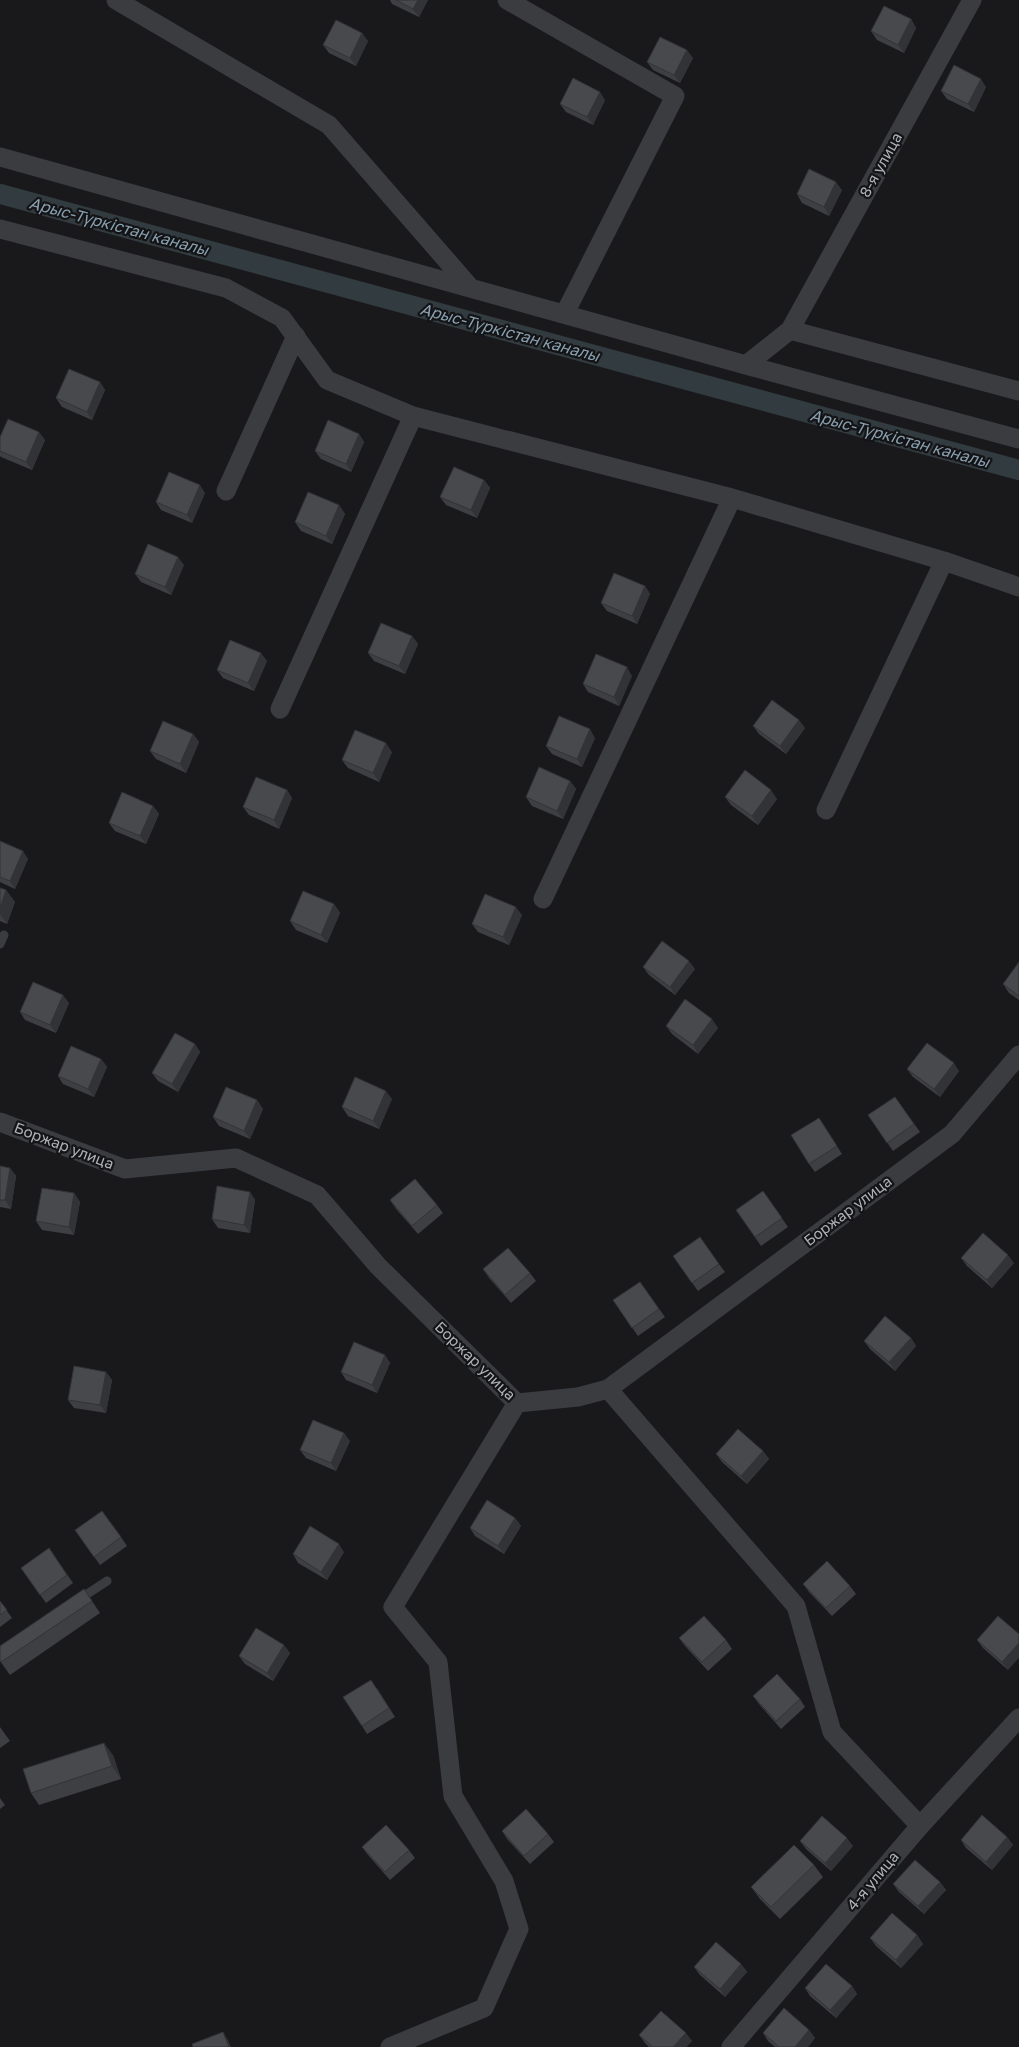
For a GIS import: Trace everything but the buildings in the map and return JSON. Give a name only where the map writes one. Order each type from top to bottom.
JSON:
[{"type":"street","points":[[116,0],[329,125],[469,286]]},
{"type":"street","points":[[507,0],[675,96],[565,313]]},
{"type":"street","name":"8-я улица","points":[[790,330],[972,0]]},
{"type":"street","points":[[0,156],[746,365],[1019,439]]},
{"type":"street","points":[[0,229],[226,288],[282,318],[327,380],[413,416],[732,498],[944,561],[1019,588]]},
{"type":"street","points":[[746,365],[790,330],[1019,391]]},
{"type":"street","points":[[226,491],[296,336]]},
{"type":"street","points":[[280,709],[413,416]]},
{"type":"street","points":[[543,899],[732,498]]},
{"type":"street","points":[[826,810],[944,561]]},
{"type":"street","name":"Боржар улица","points":[[0,1122],[126,1169],[236,1158],[317,1195],[378,1266],[517,1403],[578,1398],[608,1389],[952,1134],[1019,1055]]},
{"type":"street","points":[[608,1389],[796,1606],[832,1732],[920,1826]]},
{"type":"street","points":[[390,2047],[484,2008],[519,1929],[504,1882],[453,1796],[438,1662],[393,1607],[517,1403]]},
{"type":"street","name":"4-я улица","points":[[731,2047],[920,1826],[1019,1718]]},
{"type":"lane","points":[[0,944],[4,935]]},
{"type":"lane","points":[[66,1608],[107,1581]]},
{"type":"waterway","name":"Арыс-Түркістан каналы","points":[[0,194],[1019,470]]}]
